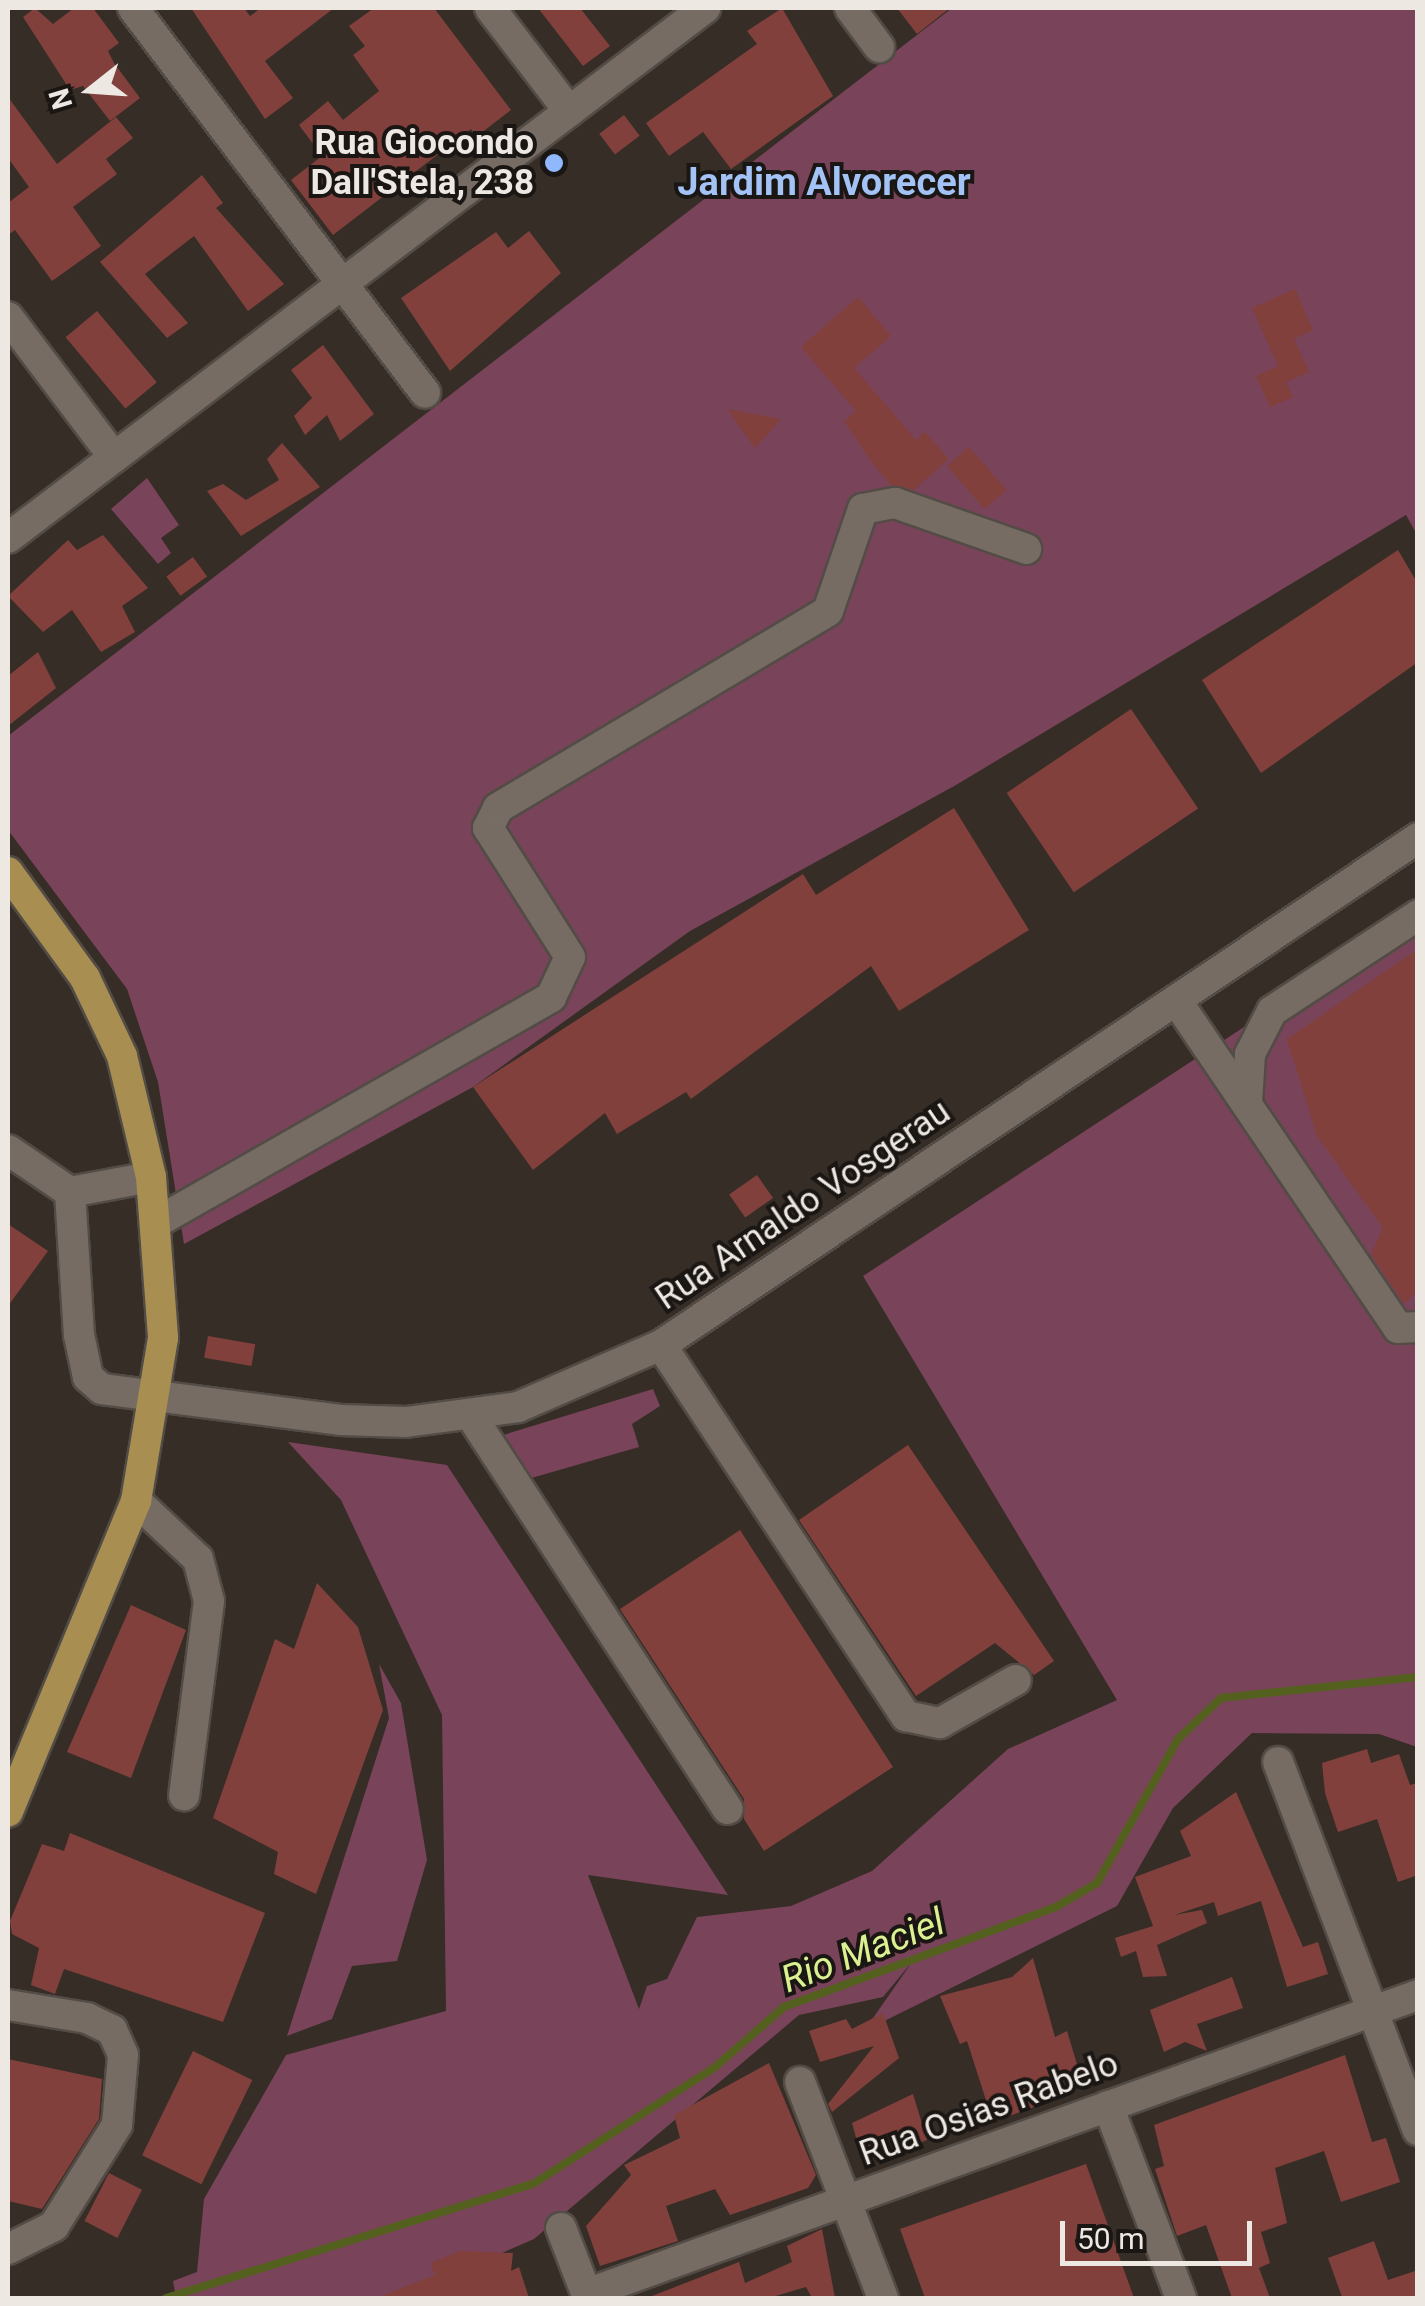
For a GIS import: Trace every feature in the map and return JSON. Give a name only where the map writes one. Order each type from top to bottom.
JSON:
[{"type":"main road","points":[[8,872],[104,1016],[135,1095],[157,1222],[159,1397],[136,1501],[8,1812]]},
{"type":"street","points":[[133,8],[425,393]]},
{"type":"street","points":[[490,8],[568,111]]},
{"type":"street","points":[[8,538],[705,8]]},
{"type":"street","points":[[850,8],[880,46]]},
{"type":"street","points":[[8,317],[114,457]]},
{"type":"street","points":[[157,1222],[552,997],[570,957],[488,828],[498,808],[828,612],[863,509],[894,503],[1026,549]]},
{"type":"street","name":"Rua Arnaldo Vosgerau","points":[[70,1192],[88,1377],[117,1394],[340,1420],[472,1417],[568,1392],[670,1358],[1176,1000],[1418,838]]},
{"type":"street","points":[[1246,1103],[1250,1054],[1272,1011],[1418,916]]},
{"type":"street","points":[[1176,1000],[1398,1328],[1418,1327]]},
{"type":"street","points":[[8,1150],[70,1192],[151,1177]]},
{"type":"street","points":[[670,1358],[906,1716],[940,1724],[1016,1680]]},
{"type":"street","points":[[472,1417],[728,1809]]},
{"type":"street","points":[[136,1501],[198,1560],[209,1601],[184,1794]]},
{"type":"street","points":[[1278,1762],[1418,2130]]},
{"type":"street","name":"Rua Osias Rabelo","points":[[587,2296],[1418,1995]]},
{"type":"street","points":[[8,2005],[87,2018],[112,2030],[124,2055],[117,2125],[54,2226],[8,2250]]},
{"type":"street","points":[[800,2082],[883,2298]]},
{"type":"street","points":[[1108,2106],[1181,2298]]},
{"type":"street","points":[[561,2228],[587,2296]]},
{"type":"shaded area","points":[[952,8],[1417,8],[1417,535],[1406,515],[956,785],[690,931],[473,1087],[184,1244],[158,1082],[127,989],[8,830],[8,736]]},
{"type":"shaded area","points":[[147,478],[179,525],[161,538],[171,553],[158,564],[111,509]]},
{"type":"shaded area","points":[[1417,914],[1417,1747],[1379,1734],[1252,1733],[1173,1808],[1117,1906],[864,2031],[912,1962],[883,1997],[799,2015],[534,2239],[399,2298],[176,2298],[173,2281],[197,2272],[204,2199],[286,2055],[446,2011],[442,1715],[341,1500],[288,1442],[447,1465],[728,1895],[588,1875],[639,2009],[647,1986],[667,1979],[697,1917],[791,1906],[872,1871],[1008,1749],[1117,1700],[863,1276]]},
{"type":"shaded area","points":[[653,1389],[660,1406],[632,1424],[639,1447],[528,1479],[500,1436]]},
{"type":"shaded area","points":[[379,1664],[401,1703],[427,1860],[397,1961],[352,1966],[332,2019],[287,2036],[389,1718]]},
{"type":"building","points":[[35,8],[53,24],[74,8],[93,8],[119,43],[108,51],[114,63],[140,98],[110,121],[83,86],[70,90],[23,17]]},
{"type":"building","points":[[191,8],[244,8],[250,16],[261,8],[334,8],[265,61],[293,98],[265,119]]},
{"type":"building","points":[[374,8],[434,8],[511,110],[476,137],[471,129],[333,235],[291,180],[322,156],[299,125],[328,101],[343,120],[379,91],[353,55],[365,46],[349,26]]},
{"type":"building","points":[[538,8],[580,8],[610,46],[583,66]]},
{"type":"building","points":[[782,8],[833,96],[731,169],[703,132],[669,156],[646,123],[757,44],[747,31]]},
{"type":"building","points":[[897,8],[950,8],[917,34]]},
{"type":"building","points":[[8,97],[57,164],[116,117],[133,138],[106,159],[117,174],[73,207],[101,246],[52,281],[15,230],[8,235],[8,203],[29,187],[8,158]]},
{"type":"building","points":[[624,115],[640,136],[615,154],[599,134]]},
{"type":"building","points":[[202,175],[223,203],[216,208],[284,284],[248,311],[194,236],[145,274],[188,323],[167,338],[100,262]]},
{"type":"building","points":[[529,231],[561,273],[450,371],[401,298],[496,232],[508,248]]},
{"type":"building","points":[[1295,289],[1313,330],[1294,339],[1309,372],[1286,382],[1293,397],[1270,407],[1256,376],[1278,366],[1252,308]]},
{"type":"building","points":[[858,297],[891,336],[854,368],[916,440],[925,432],[949,459],[914,490],[891,485],[872,463],[844,421],[856,411],[801,347]]},
{"type":"building","points":[[97,311],[157,382],[125,409],[66,337]]},
{"type":"building","points":[[323,345],[374,414],[340,441],[327,415],[305,435],[294,416],[312,398],[291,370]]},
{"type":"building","points":[[727,409],[781,419],[755,448]]},
{"type":"building","points":[[282,443],[320,487],[241,536],[207,491],[223,484],[246,500],[279,480],[267,459]]},
{"type":"building","points":[[969,447],[1006,490],[985,509],[947,466]]},
{"type":"building","points":[[103,535],[148,588],[122,606],[135,632],[101,652],[72,610],[43,632],[8,596],[68,540],[77,550]]},
{"type":"building","points":[[1398,550],[1418,584],[1418,662],[1261,773],[1202,680]]},
{"type":"building","points":[[193,557],[207,576],[180,596],[166,576]]},
{"type":"building","points":[[38,652],[56,688],[8,726],[8,676]]},
{"type":"building","points":[[1131,709],[1198,808],[1074,892],[1007,793]]},
{"type":"building","points":[[954,808],[1029,930],[899,1011],[871,966],[691,1099],[686,1092],[617,1134],[605,1113],[533,1170],[473,1087],[803,874],[816,895]]},
{"type":"building","points":[[1418,949],[1418,1290],[1404,1304],[1371,1254],[1383,1228],[1317,1136],[1287,1039]]},
{"type":"building","points":[[757,1175],[773,1198],[745,1217],[729,1195]]},
{"type":"building","points":[[8,1224],[48,1251],[8,1306]]},
{"type":"building","points":[[208,1336],[255,1344],[251,1366],[204,1358]]},
{"type":"building","points":[[908,1445],[1054,1661],[1034,1675],[995,1643],[916,1696],[799,1520]]},
{"type":"building","points":[[740,1530],[893,1767],[764,1851],[744,1819],[744,1799],[620,1609]]},
{"type":"building","points":[[317,1583],[358,1627],[383,1710],[316,1894],[274,1874],[278,1852],[213,1818],[275,1639],[294,1649]]},
{"type":"building","points":[[131,1605],[186,1630],[131,1778],[67,1752]]},
{"type":"building","points":[[1367,1749],[1371,1763],[1399,1754],[1410,1785],[1418,1783],[1418,1875],[1398,1882],[1377,1819],[1338,1832],[1325,1793],[1322,1763]]},
{"type":"building","points":[[1236,1792],[1303,1947],[1318,1942],[1328,1974],[1287,1987],[1261,1901],[1218,1916],[1214,1902],[1174,1915],[1202,1910],[1207,1923],[1157,1945],[1167,1976],[1143,1977],[1136,1951],[1121,1957],[1115,1938],[1153,1926],[1135,1877],[1191,1856],[1180,1831]]},
{"type":"building","points":[[70,1833],[265,1913],[223,2022],[64,1969],[55,1994],[31,1985],[39,1948],[12,1934],[10,1921],[42,1844],[64,1851]]},
{"type":"building","points":[[1033,1958],[1055,2037],[1067,2031],[1080,2074],[1052,2087],[1056,2099],[993,2122],[967,2041],[960,2044],[940,1996],[1012,1977]]},
{"type":"building","points":[[1232,1977],[1243,2008],[1197,2024],[1207,2051],[1185,2042],[1164,2052],[1150,2010]]},
{"type":"building","points":[[883,2013],[899,2058],[832,2112],[828,2104],[874,2046],[820,2062],[809,2031],[846,2019],[852,2029]]},
{"type":"building","points":[[193,2051],[252,2080],[201,2184],[142,2155]]},
{"type":"building","points":[[1345,2055],[1372,2142],[1386,2138],[1400,2182],[1341,2202],[1324,2151],[1275,2168],[1287,2223],[1261,2232],[1270,2263],[1259,2268],[1270,2298],[1232,2298],[1206,2225],[1177,2236],[1155,2169],[1164,2166],[1154,2125]]},
{"type":"building","points":[[8,2059],[102,2079],[99,2119],[42,2209],[8,2201]]},
{"type":"building","points":[[769,2063],[816,2175],[808,2188],[730,2215],[715,2189],[666,2206],[678,2241],[600,2266],[586,2226],[631,2175],[624,2165],[680,2138],[674,2115]]},
{"type":"building","points":[[913,2094],[927,2140],[863,2163],[852,2123]]},
{"type":"building","points":[[1086,2164],[1134,2298],[925,2298],[900,2229]]},
{"type":"building","points":[[109,2173],[142,2190],[117,2238],[84,2221]]},
{"type":"building","points":[[822,2229],[835,2298],[812,2298],[806,2287],[769,2298],[647,2298],[739,2262],[745,2283],[792,2262],[787,2246]]},
{"type":"building","points":[[1374,2241],[1388,2280],[1418,2270],[1418,2298],[1342,2297],[1328,2258]]},
{"type":"building","points":[[460,2251],[513,2253],[511,2271],[519,2267],[529,2298],[376,2298],[435,2275],[430,2263]]},
{"type":"waterway","name":"Rio Maciel","points":[[166,2298],[533,2184],[714,2068],[784,2007],[1056,1907],[1097,1883],[1178,1739],[1221,1698],[1418,1677]]},
{"type":"place","name":"Rua Giocondo Dall'Stela, 238","points":[[554,163]]},
{"type":"district","name":"Jardim Alvorecer","points":[[824,183]]}]
